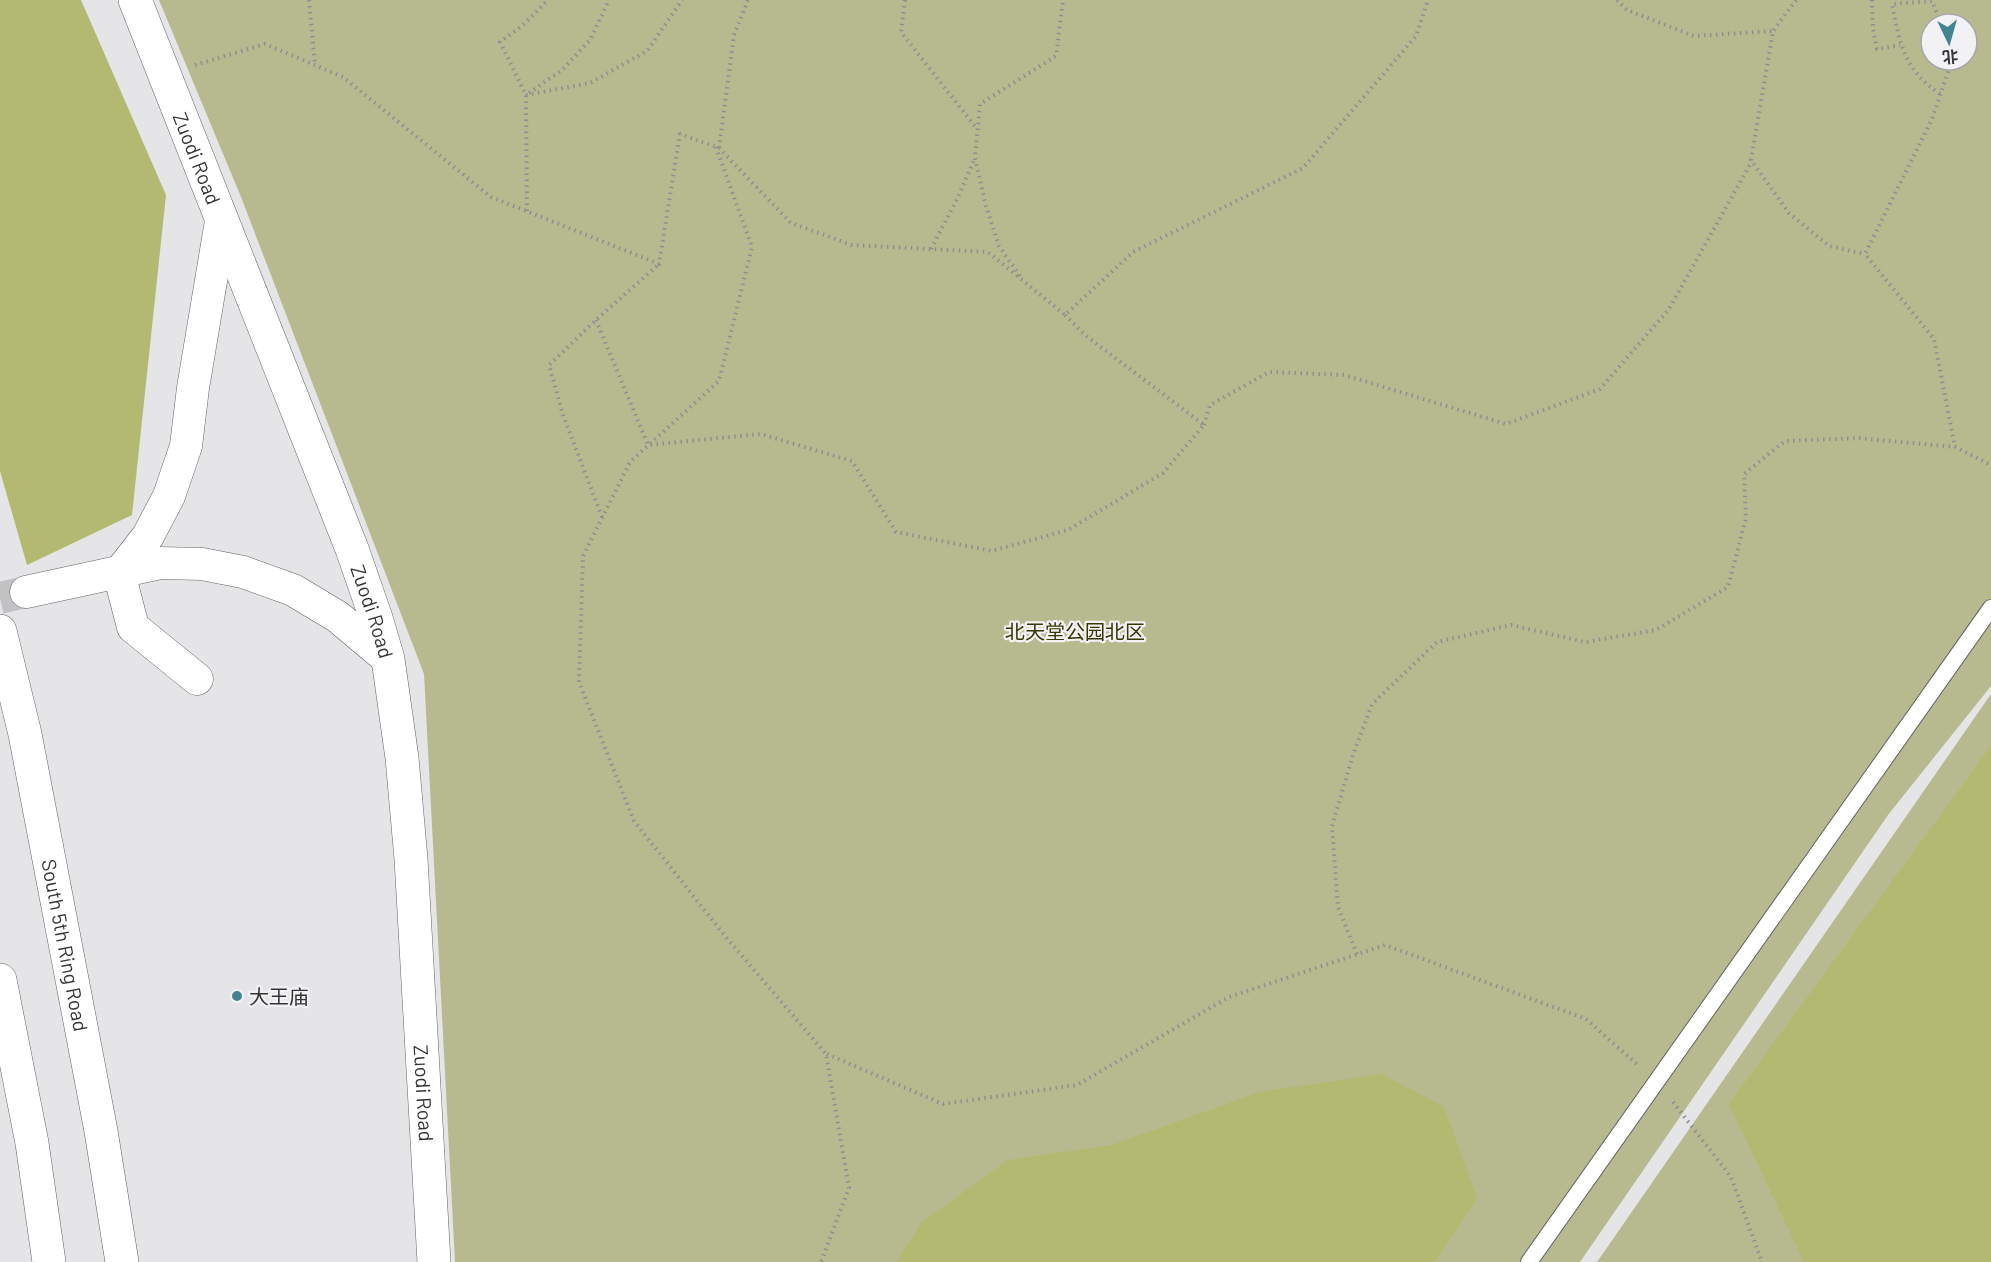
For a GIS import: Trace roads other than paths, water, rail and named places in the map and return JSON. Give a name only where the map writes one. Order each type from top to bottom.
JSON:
[{"type":"main road","name":"Zuodi Road","points":[[135,0],[352,549],[388,659],[402,758],[411,859],[434,1262]]},
{"type":"main road","name":"South 5th Ring Road","points":[[0,631],[25,734],[101,1131],[122,1262]]},
{"type":"main road","points":[[0,980],[32,1143],[49,1262]]},
{"type":"street","points":[[119,573],[148,536],[169,496],[186,446],[193,388],[221,221]]},
{"type":"street","points":[[26,591],[160,563],[202,564],[243,572],[293,590],[338,617],[388,659]]},
{"type":"street","points":[[119,573],[133,627],[196,679]]},
{"type":"lane","points":[[1528,1262],[1991,608]]},
{"type":"tunnel","points":[[0,598],[26,592]]},
{"type":"place","name":"大王庙","points":[[237,996]]},
{"type":"park label","name":"北天堂公园北区","points":[[1075,631]]}]
